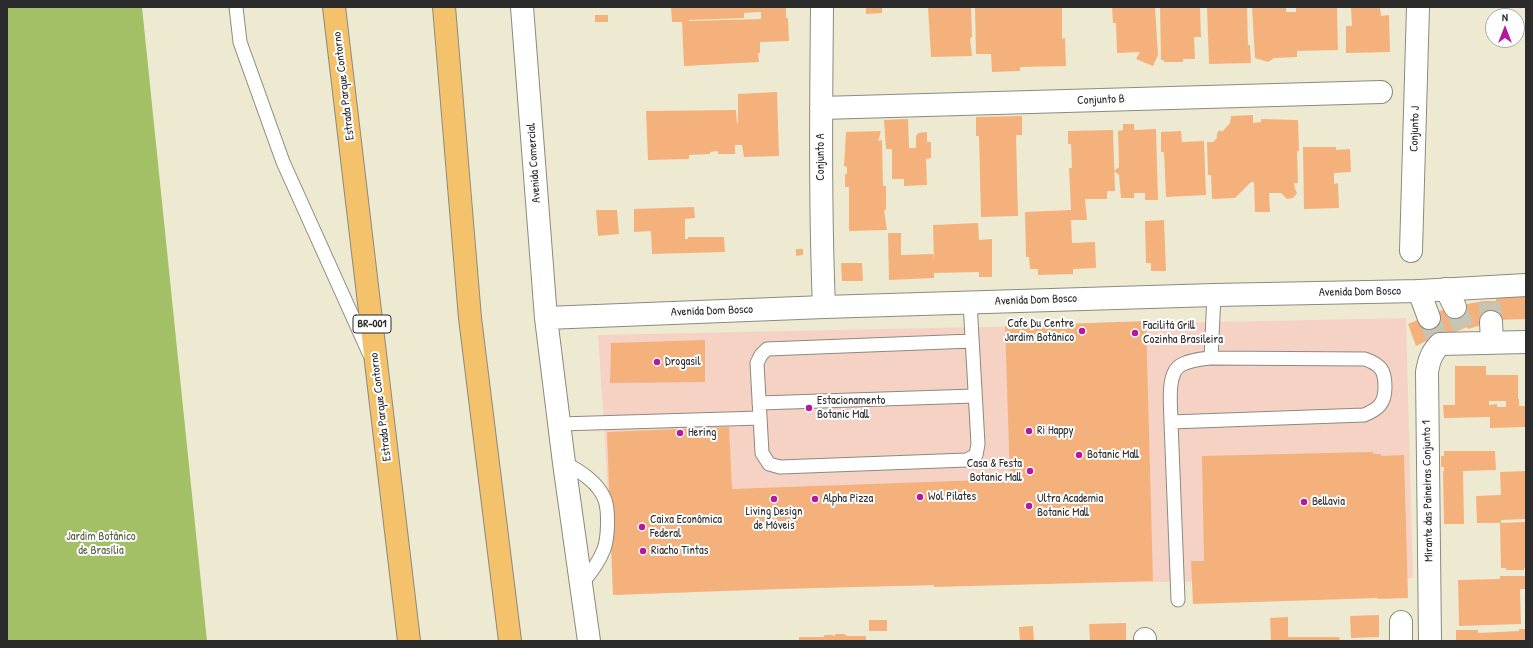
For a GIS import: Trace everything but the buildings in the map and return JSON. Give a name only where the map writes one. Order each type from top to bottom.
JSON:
[{"type":"highway","name":"Estrada Parque Contorno","points":[[334,7],[409,641]]},
{"type":"highway","points":[[444,7],[470,318],[510,641]]},
{"type":"street","name":"Avenida Comercial","points":[[522,7],[546,318],[564,463],[589,641]]},
{"type":"street","name":"Conjunto A","points":[[822,7],[821,108],[822,256],[824,307]]},
{"type":"street","name":"Conjunto J","points":[[1411,251],[1418,7]]},
{"type":"street","name":"Conjunto B","points":[[821,108],[1381,92]]},
{"type":"street","name":"Avenida Dom Bosco","points":[[546,318],[970,302],[1419,291],[1451,298],[1491,313],[1526,285]]},
{"type":"street","points":[[1419,291],[1429,318]]},
{"type":"street","name":"Mirante das Paineiras Conjunto 1","points":[[1430,641],[1428,362],[1432,352],[1439,342],[1468,336],[1491,313]]},
{"type":"street","points":[[1491,313],[1526,342]]},
{"type":"lane","points":[[236,7],[240,42],[283,162],[377,370]]},
{"type":"lane","points":[[1211,358],[1214,295]]},
{"type":"lane","points":[[970,302],[978,444],[976,455],[967,460],[780,468],[769,464],[762,453],[757,363],[761,355],[768,349],[972,341]]},
{"type":"lane","points":[[1171,422],[1364,415],[1380,405],[1385,396],[1385,375],[1381,368],[1374,362],[1365,359],[1211,358],[1190,361],[1179,366],[1173,375],[1170,386],[1171,422],[1178,600]]},
{"type":"lane","points":[[759,403],[975,396]]},
{"type":"lane","points":[[560,424],[760,418]]},
{"type":"lane","points":[[564,463],[578,469],[594,483],[605,499],[607,520],[604,549],[591,573],[582,583]]},
{"type":"shaded area","points":[[1406,318],[1413,578],[846,587],[613,595],[598,335]]},
{"type":"green space","name":"Jardim Botânico de Brasília","points":[[7,7],[142,7],[207,641],[7,641]]},
{"type":"tunnel","points":[[1490,302],[1491,322]]},
{"type":"tunnel","points":[[1455,307],[1464,328]]},
{"type":"tunnel","points":[[1429,318],[1438,339]]},
{"type":"place","name":"Cafe Du Centre Jardim Botânico","points":[[1082,331]]},
{"type":"place","name":"Facilitá Grill Cozinha Brasileira","points":[[1135,333]]},
{"type":"place","name":"Drogasil","points":[[657,362]]},
{"type":"place","name":"Estacionamento Botanic Mall","points":[[809,408]]},
{"type":"place","name":"Ri Happy","points":[[1029,431]]},
{"type":"place","name":"Hering","points":[[680,433]]},
{"type":"place","name":"Botanic Mall","points":[[1079,455]]},
{"type":"place","name":"Casa & Festa Botanic Mall","points":[[1030,471]]},
{"type":"place","name":"Wol Pilates","points":[[920,497]]},
{"type":"place","name":"Living Design de Móveis","points":[[774,499]]},
{"type":"place","name":"Alpha Pizza","points":[[815,499]]},
{"type":"place","name":"Bellavia","points":[[1304,502]]},
{"type":"place","name":"Ultra Academia Botanic Mall","points":[[1029,506]]},
{"type":"place","name":"Caixa Econômica Federal","points":[[642,527]]},
{"type":"place","name":"Riacho Tintas","points":[[643,551]]}]
